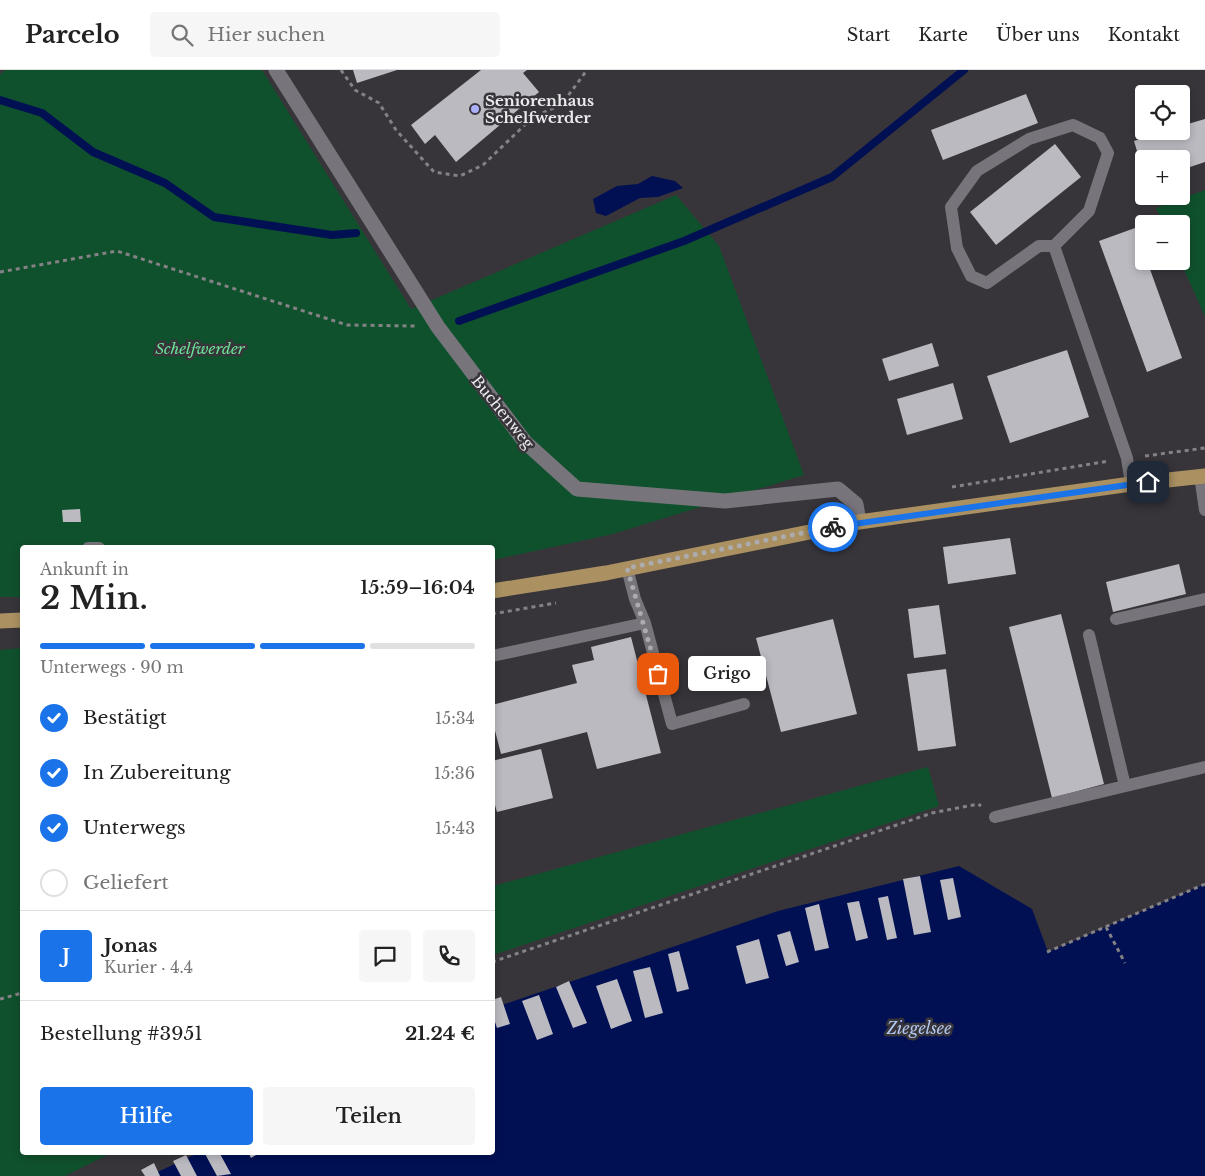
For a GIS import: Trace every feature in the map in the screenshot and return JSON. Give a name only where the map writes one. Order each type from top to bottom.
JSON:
[{"type":"main road","points":[[495,591],[627,568],[860,522],[1131,484],[1203,476]]},
{"type":"main road","points":[[0,621],[20,620]]},
{"type":"street","name":"Buchenweg","points":[[276,70],[438,327],[525,442],[577,489],[726,500],[838,489],[856,504],[860,522]]},
{"type":"lane","points":[[1073,124],[1100,138],[1108,153],[1089,211],[1054,246],[1038,246],[988,283],[971,276],[957,248],[951,207],[977,171],[1029,139],[1073,124]]},
{"type":"lane","points":[[1054,246],[1127,458],[1131,484]]},
{"type":"lane","points":[[1203,476],[1205,510]]},
{"type":"lane","points":[[627,568],[635,599],[645,623],[672,724],[744,704]]},
{"type":"lane","points":[[1116,619],[1205,599]]},
{"type":"lane","points":[[495,655],[645,623]]},
{"type":"lane","points":[[1089,635],[1125,786]]},
{"type":"lane","points":[[996,817],[1205,767]]},
{"type":"path","points":[[341,70],[355,90],[380,103],[396,130],[434,172],[460,176],[483,165],[532,118],[562,104],[587,70]]},
{"type":"path","points":[[0,272],[117,250],[347,325],[438,327]]},
{"type":"path","points":[[495,613],[566,601]]},
{"type":"path","points":[[495,961],[932,813],[978,804],[996,817]]},
{"type":"path","points":[[1048,952],[1205,884]]},
{"type":"path","points":[[1106,927],[1125,963]]},
{"type":"path","points":[[0,999],[20,994]]},
{"type":"green space","name":"Schelfwerder","points":[[5,70],[262,70],[411,309],[676,195],[719,246],[804,475],[613,534],[495,560],[495,545],[20,545],[20,597],[0,597],[0,75]]},
{"type":"green space","points":[[1205,190],[1205,316],[1184,270],[1190,270],[1190,215],[1159,215],[1156,208],[1164,205],[1190,205],[1190,196]]},
{"type":"green space","points":[[20,648],[20,1155],[107,1155],[65,1176],[0,1176],[0,650]]},
{"type":"green space","points":[[928,767],[939,806],[495,954],[495,885]]},
{"type":"water","points":[[652,176],[675,181],[683,188],[658,197],[640,198],[606,216],[596,213],[593,199],[617,186],[638,184]]},
{"type":"water","name":"Ziegelsee","points":[[959,866],[1032,909],[1048,952],[1205,884],[1205,1176],[149,1176],[194,1155],[495,1155],[495,1007],[778,911]]},
{"type":"building","points":[[353,70],[397,70],[357,83]]},
{"type":"building","name":"Seniorenhaus Schelfwerder","points":[[481,70],[527,70],[523,73],[539,92],[456,162],[435,135],[425,144],[411,125]]},
{"type":"building","points":[[1026,94],[1038,123],[943,160],[931,130]]},
{"type":"building","points":[[1205,119],[1205,162],[1190,167],[1190,150],[1137,150],[1134,141],[1137,140],[1190,140],[1190,123]]},
{"type":"building","points":[[1055,144],[1081,177],[996,245],[970,212]]},
{"type":"building","points":[[1135,228],[1135,270],[1150,270],[1182,358],[1147,372],[1099,241]]},
{"type":"building","points":[[932,343],[939,366],[889,381],[882,359]]},
{"type":"building","points":[[1067,350],[1089,417],[1010,443],[987,376]]},
{"type":"building","points":[[953,383],[963,419],[907,435],[897,399]]},
{"type":"building","points":[[80,509],[81,522],[63,522],[62,510]]},
{"type":"building","points":[[1010,538],[1016,574],[948,584],[943,547]]},
{"type":"building","points":[[1179,564],[1186,594],[1113,612],[1106,582]]},
{"type":"building","points":[[939,605],[946,654],[914,658],[908,609]]},
{"type":"building","points":[[1061,614],[1104,784],[1052,798],[1009,627]]},
{"type":"building","points":[[833,619],[857,714],[781,732],[756,638]]},
{"type":"building","points":[[631,637],[661,753],[597,769],[587,732],[501,754],[495,731],[495,704],[577,683],[572,665],[594,660],[591,647]]},
{"type":"building","points":[[946,669],[956,746],[918,751],[907,674]]},
{"type":"building","points":[[541,749],[553,798],[497,812],[495,805],[495,760]]},
{"type":"building","points":[[920,876],[931,932],[914,935],[903,879]]},
{"type":"building","points":[[953,878],[961,917],[948,920],[940,880]]},
{"type":"building","points":[[888,896],[897,938],[887,940],[878,898]]},
{"type":"building","points":[[859,901],[868,938],[856,941],[847,903]]},
{"type":"building","points":[[819,904],[829,948],[815,951],[805,908]]},
{"type":"building","points":[[790,931],[799,962],[786,966],[777,935]]},
{"type":"building","points":[[759,939],[769,978],[746,984],[736,946]]},
{"type":"building","points":[[679,951],[689,989],[677,992],[668,954]]},
{"type":"building","points":[[650,967],[663,1013],[645,1018],[633,971]]},
{"type":"building","points":[[617,979],[632,1021],[611,1029],[596,986]]},
{"type":"building","points":[[569,981],[587,1023],[573,1028],[556,987]]},
{"type":"building","points":[[539,995],[553,1034],[537,1040],[522,1001]]},
{"type":"building","points":[[501,997],[510,1024],[497,1028],[495,1022],[495,999]]},
{"type":"building","points":[[186,1155],[197,1176],[181,1176],[173,1161]]},
{"type":"building","points":[[206,1155],[221,1155],[231,1174],[217,1176]]},
{"type":"building","points":[[154,1163],[160,1176],[145,1176],[141,1170]]},
{"type":"waterway","points":[[459,321],[684,241],[832,177],[964,70]]},
{"type":"waterway","points":[[0,100],[42,113],[93,152],[165,183],[214,217],[332,235],[356,233]]},
{"type":"way so far","points":[[658,674],[645,623],[635,599],[627,568],[833,527]]},
{"type":"place","name":"Seniorenhaus Schelfwerder","points":[[475,109]]},
{"type":"place","name":"Grigo","points":[[658,674]]},
{"type":"route","points":[[833,527],[1148,482]]}]
